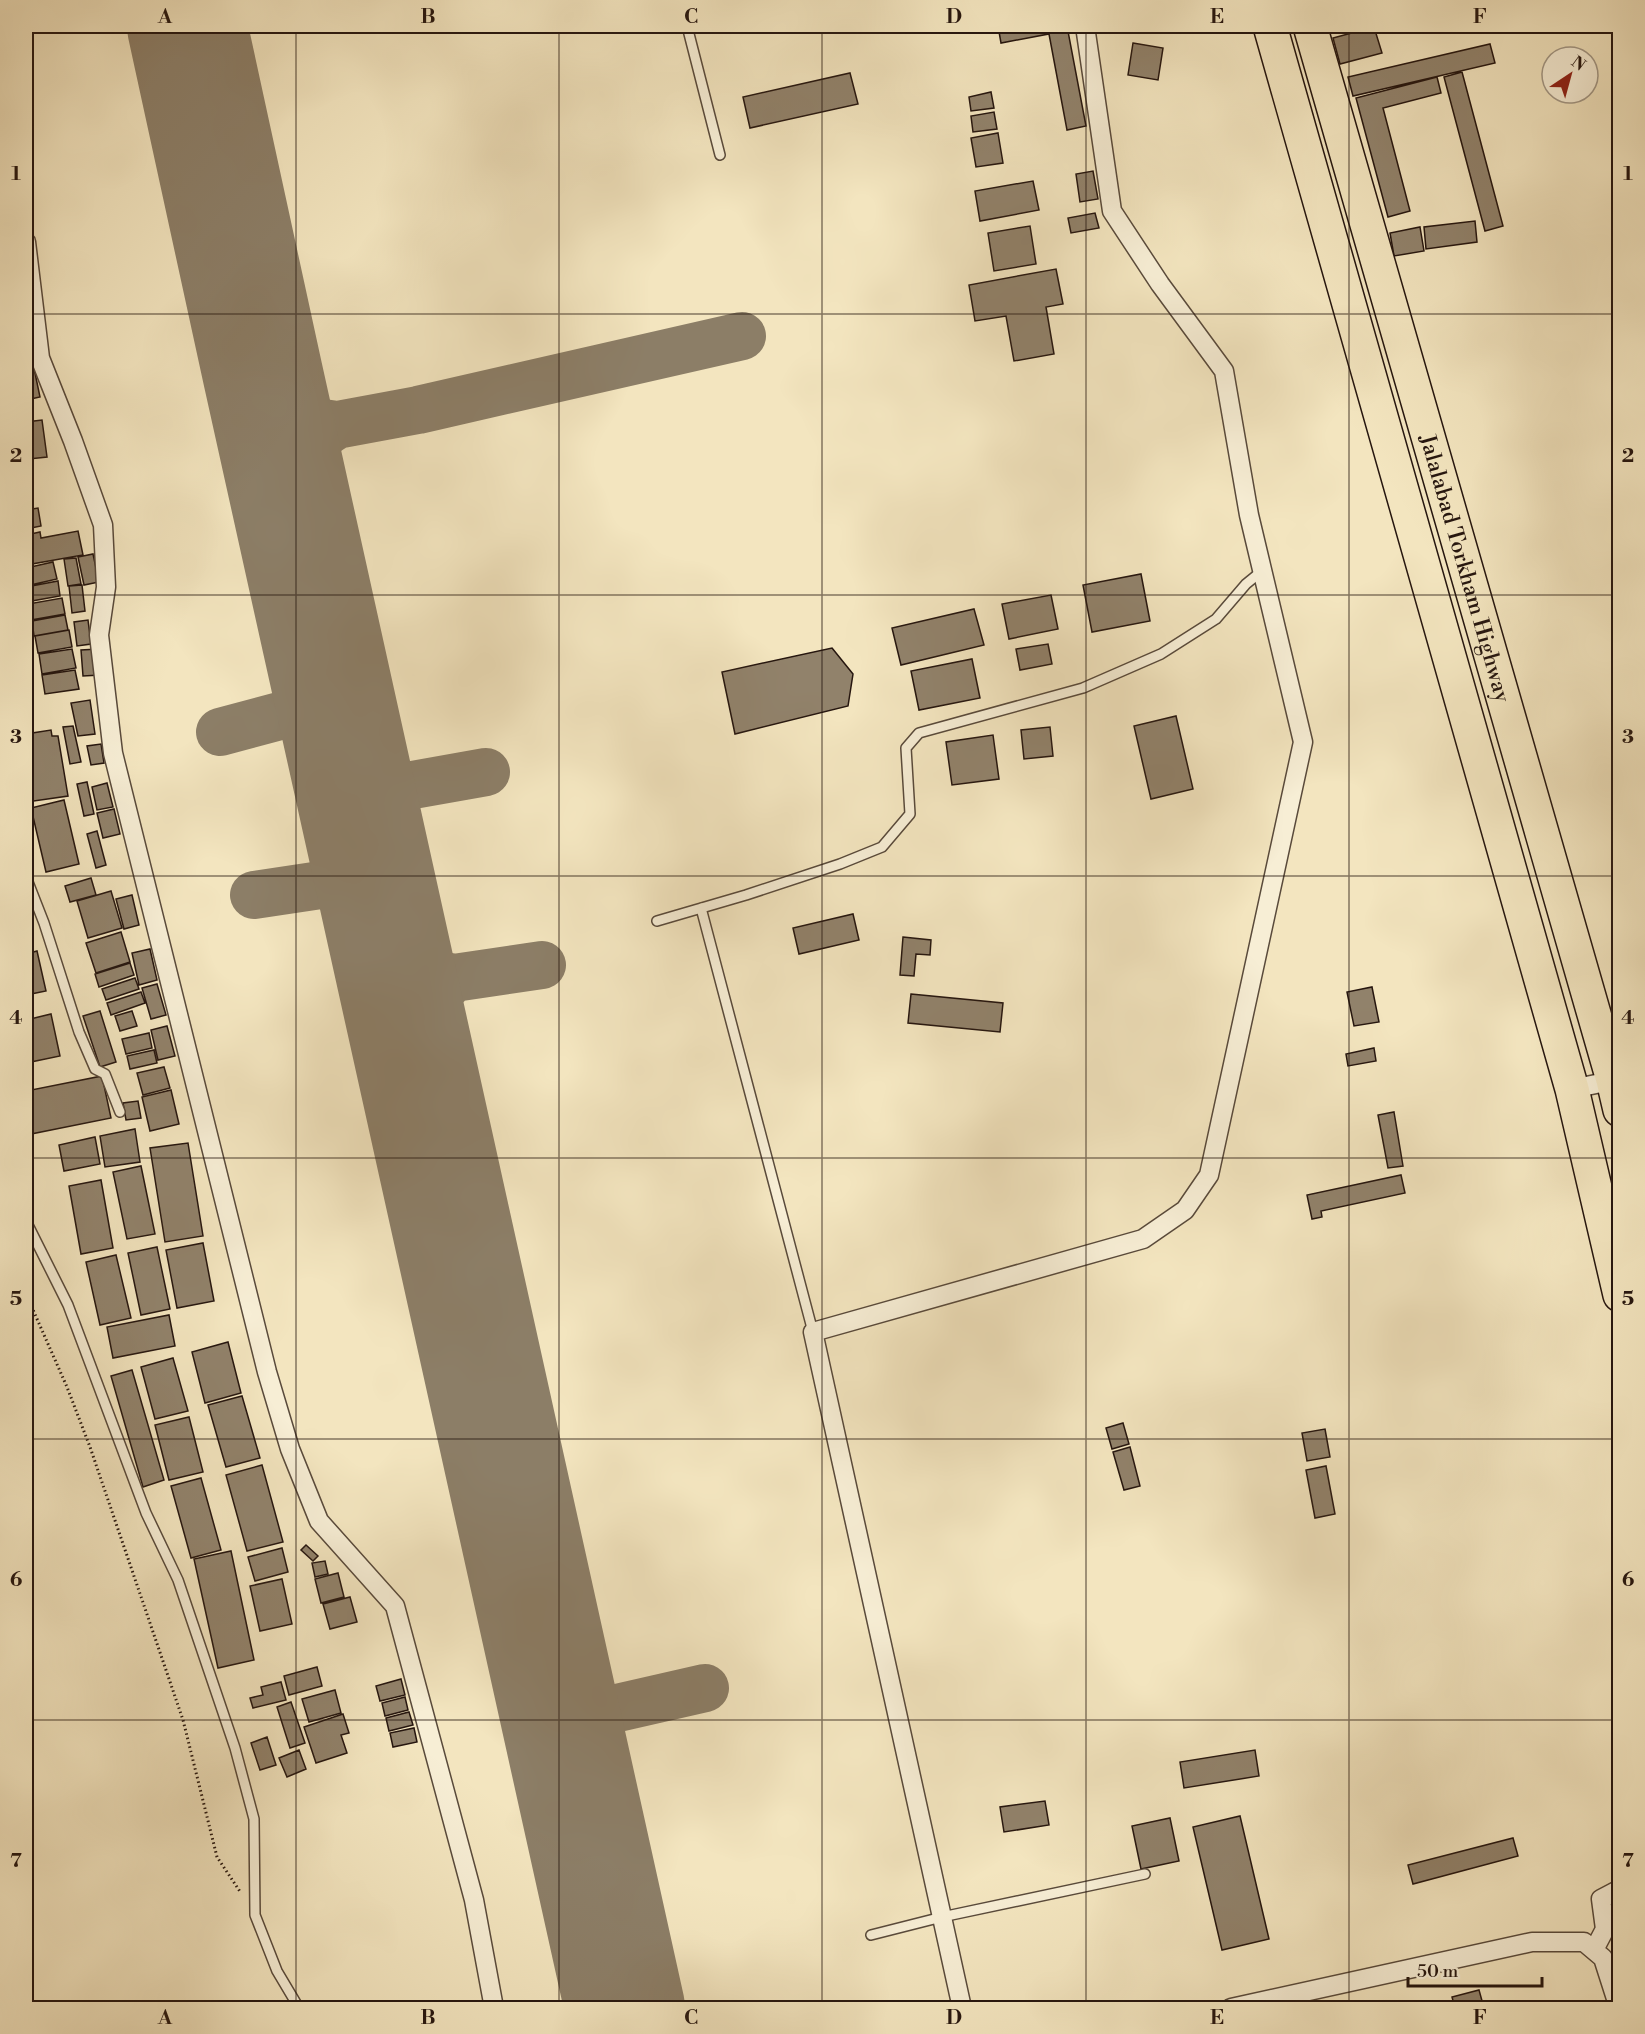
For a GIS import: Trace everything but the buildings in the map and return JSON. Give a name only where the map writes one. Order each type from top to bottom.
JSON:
[{"type":"highway","points":[[1270,26],[1572,1089],[1620,1295]]},
{"type":"highway","name":"Jalalabad Torkham Highway","points":[[1310,26],[1617,1090]]},
{"type":"street","points":[[962,2008],[813,1332],[1143,1239],[1185,1210],[1209,1174],[1303,742],[1249,515],[1224,371],[1160,284],[1112,211],[1085,26]]},
{"type":"street","points":[[26,242],[39,358],[73,441],[103,525],[106,587],[99,635],[113,753],[267,1372],[290,1449],[319,1521],[395,1606],[474,1900],[494,2008]]},
{"type":"street","points":[[1572,1089],[1617,1090]]},
{"type":"street","points":[[1594,1950],[1605,1929],[1601,1899],[1620,1889]]},
{"type":"street","points":[[1231,2008],[1532,1942],[1584,1942],[1603,1958],[1619,2008]]},
{"type":"lane","points":[[687,26],[720,155]]},
{"type":"lane","points":[[657,921],[840,864],[882,847],[910,814],[906,748],[920,733],[1083,688],[1161,654],[1216,619],[1246,584],[1262,571]]},
{"type":"lane","points":[[26,877],[44,923],[79,1032],[95,1069],[105,1074],[120,1112]]},
{"type":"lane","points":[[701,908],[813,1332]]},
{"type":"lane","points":[[26,1221],[68,1305],[146,1513],[178,1580],[236,1748],[254,1819],[255,1915],[277,1971],[299,2008]]},
{"type":"lane","points":[[870,1935],[942,1917],[1145,1874]]},
{"type":"path","points":[[26,1294],[67,1387],[94,1458],[183,1720],[217,1857],[255,1915]]},
{"type":"taxiway","points":[[263,375],[279,399],[302,418],[337,425],[418,410],[742,336]]},
{"type":"taxiway","points":[[296,519],[295,488],[299,464],[311,444],[337,425]]},
{"type":"taxiway","points":[[220,732],[336,701]]},
{"type":"taxiway","points":[[356,795],[486,772]]},
{"type":"taxiway","points":[[254,895],[374,877]]},
{"type":"taxiway","points":[[380,904],[400,943],[431,973],[454,978],[542,965]]},
{"type":"taxiway","points":[[422,1086],[419,1052],[420,1027],[430,1004],[454,978]]},
{"type":"taxiway","points":[[544,1646],[558,1679],[568,1694],[590,1706],[613,1709],[705,1688]]},
{"type":"taxiway","points":[[584,1819],[578,1763],[580,1742],[590,1726],[613,1709]]},
{"type":"runway","points":[[187,26],[625,2008]]}]
